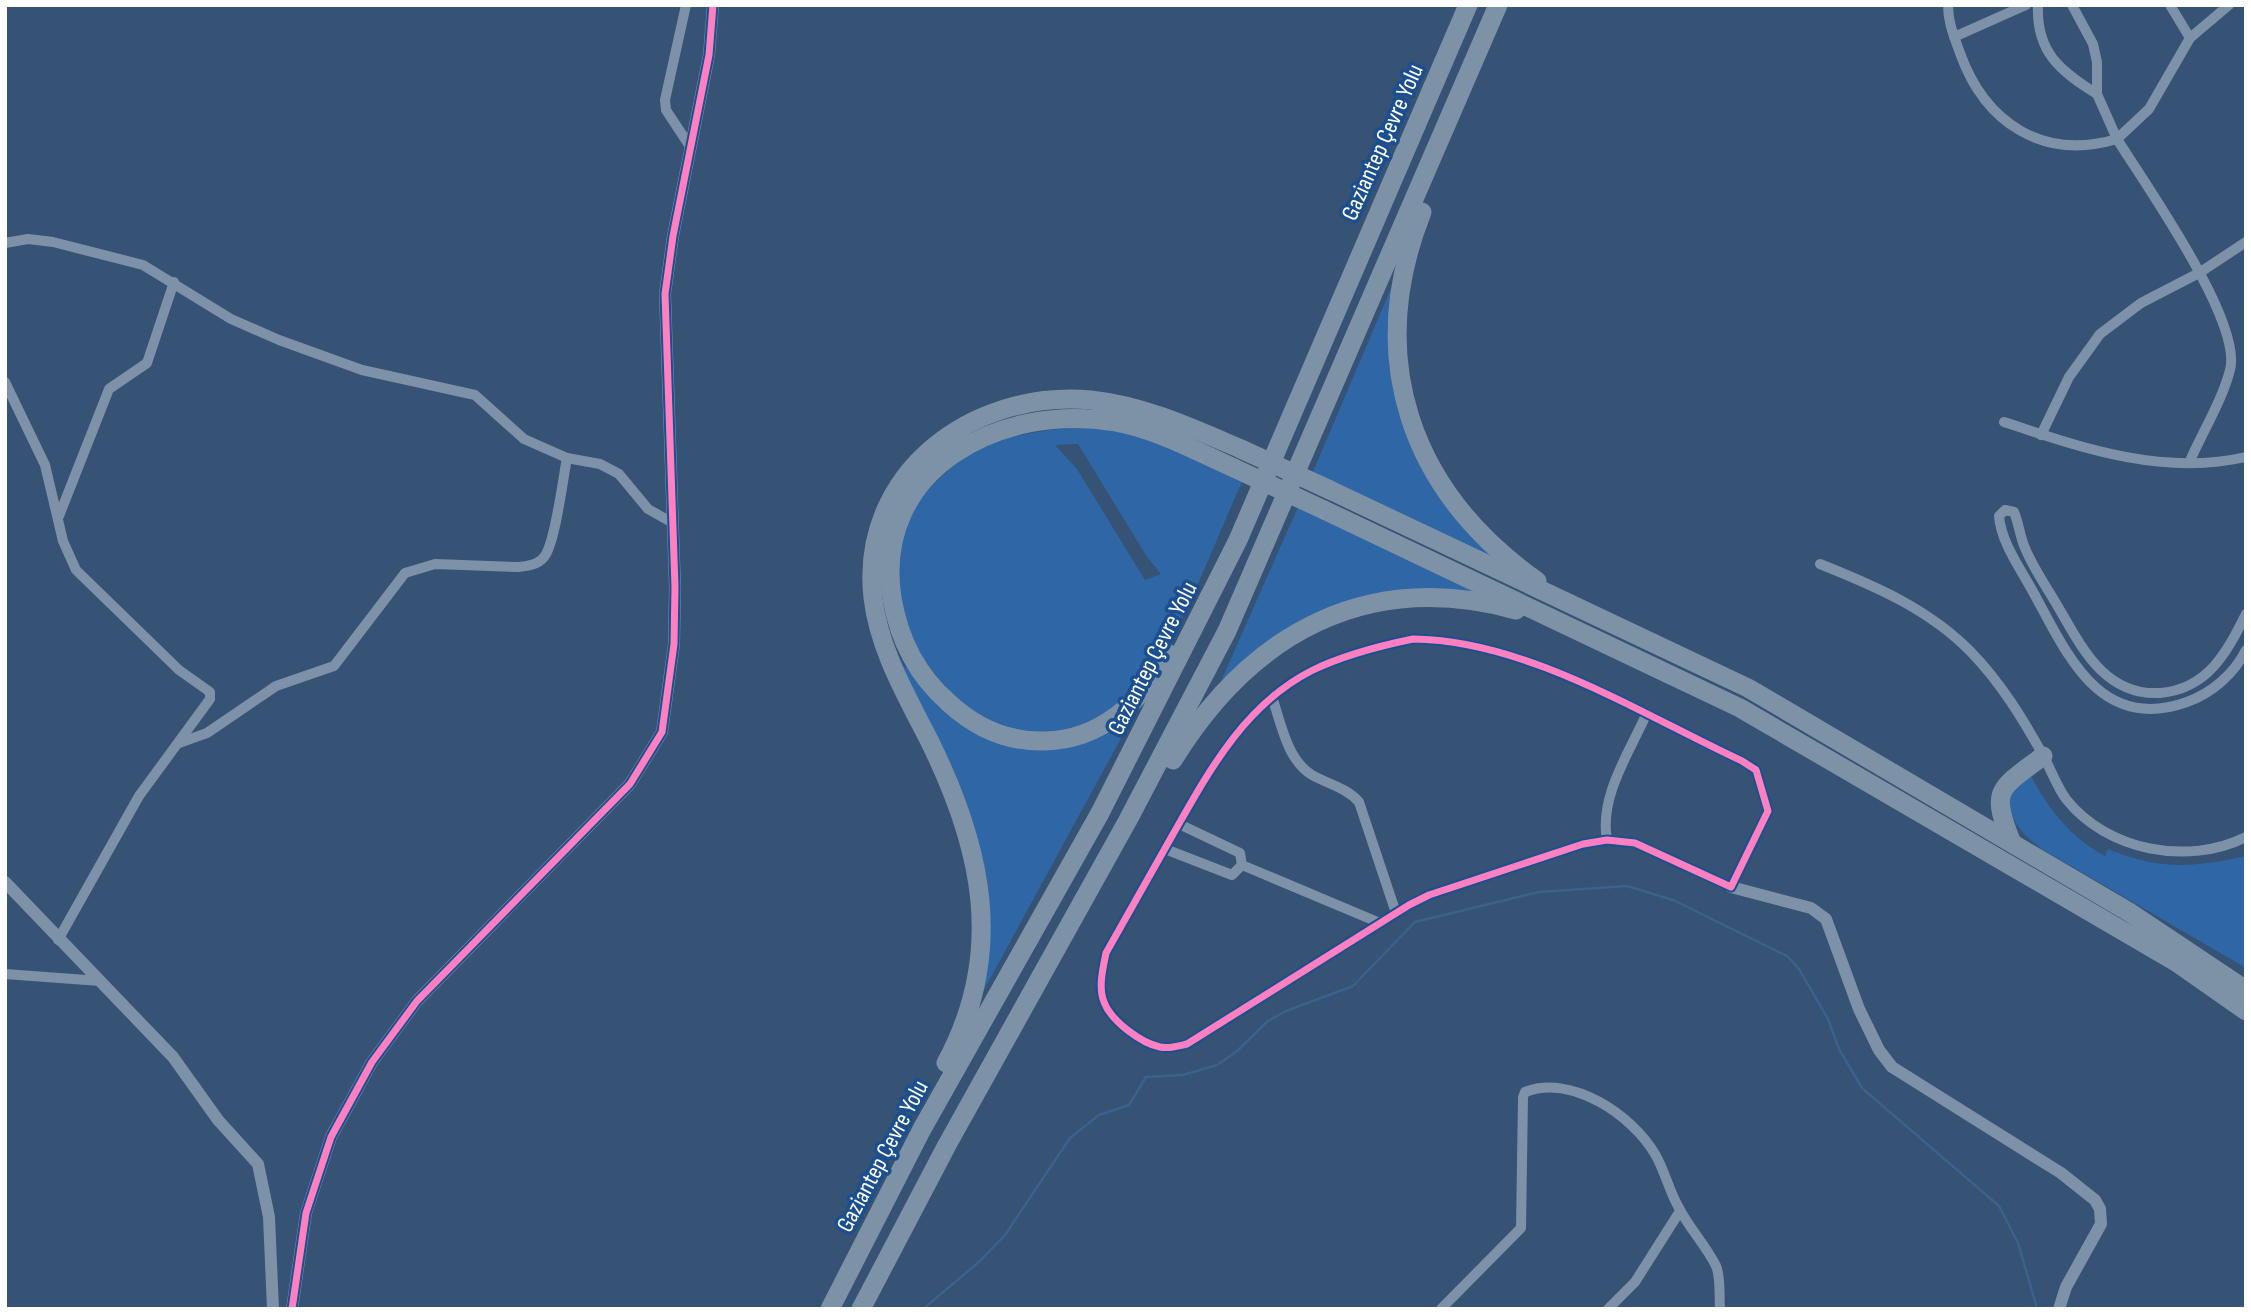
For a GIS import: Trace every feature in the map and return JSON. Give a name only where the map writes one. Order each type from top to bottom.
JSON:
[{"type":"highway","name":"Gaziantep Çevre Yolu","points":[[830,1309],[922,1129],[1100,813],[1238,540],[1468,5]]},
{"type":"highway","points":[[861,1309],[947,1144],[1128,820],[1253,576],[1498,5]]},
{"type":"highway","points":[[1442,133],[1432,188],[1406,256],[1397,311],[1395,344],[1410,418],[1438,479],[1457,506],[1497,549],[1536,580],[1782,707],[2130,912],[2241,993],[2246,1021]]},
{"type":"highway","points":[[922,1129],[932,1089],[970,1007],[980,957],[982,914],[976,862],[957,800],[898,680],[878,621],[872,581],[874,552],[881,517],[890,498],[915,464],[953,432],[978,419],[1035,403],[1089,400],[1140,409],[1237,458],[1324,510],[1626,652],[1775,728],[2176,962],[2241,993]]},
{"type":"highway","points":[[1238,540],[1146,690],[1105,724],[1083,735],[1058,741],[1033,742],[992,733],[953,707],[919,671],[907,649],[895,612],[892,557],[899,522],[908,503],[931,472],[969,443],[993,432],[1039,420],[1066,418],[1117,422],[1237,458],[1330,490],[1578,609],[1634,632]]},
{"type":"highway","points":[[1128,820],[1161,780],[1196,722],[1234,678],[1281,642],[1310,625],[1352,608],[1398,600],[1467,599],[1524,612],[1626,652]]},
{"type":"highway","points":[[2012,843],[2001,817],[1999,799],[2003,787],[2043,756]]},
{"type":"street","points":[[686,5],[666,110],[691,148]]},
{"type":"street","points":[[292,1309],[306,1213],[331,1137],[372,1062],[417,1001],[630,784],[662,732],[674,644],[665,294],[709,55],[713,5]]},
{"type":"street","points":[[1948,5],[1948,21],[1966,70],[1991,110],[2025,135],[2052,143],[2082,146],[2117,139],[2149,109],[2190,38],[2229,5]]},
{"type":"street","points":[[1954,37],[2026,5]]},
{"type":"street","points":[[2038,5],[2036,28],[2053,58],[2068,76],[2097,94]]},
{"type":"street","points":[[2072,5],[2093,44],[2097,62],[2097,94],[2117,139],[2199,273],[2224,322],[2231,369],[2189,463]]},
{"type":"street","points":[[2170,5],[2190,38]]},
{"type":"street","points":[[5,243],[28,239],[53,242],[143,265],[231,318],[331,360],[362,370],[475,395],[524,439],[567,458],[600,464],[619,474],[648,509],[671,522]]},
{"type":"street","points":[[2041,435],[2068,377],[2101,334],[2141,303],[2199,273],[2246,242]]},
{"type":"street","points":[[59,516],[110,389],[147,363],[174,282]]},
{"type":"street","points":[[5,382],[46,465],[68,556],[76,570],[179,670],[211,692],[210,699],[139,796],[58,940]]},
{"type":"street","points":[[2004,422],[2117,457],[2189,463],[2246,457]]},
{"type":"street","points":[[179,743],[207,733],[276,687],[334,666],[405,573],[435,564],[530,566],[544,558],[551,545],[567,458]]},
{"type":"street","points":[[2246,614],[2226,654],[2208,674],[2194,683],[2160,693],[2124,687],[2100,671],[2080,645],[2028,556],[2014,513],[2005,510],[1999,516],[2010,551],[2071,661],[2084,678],[2109,698],[2129,706],[2150,709],[2182,704],[2223,680],[2246,650]]},
{"type":"street","points":[[1820,564],[1903,600],[1950,633],[1997,682],[2043,756],[2065,798],[2078,812],[2113,836],[2155,850],[2197,851],[2246,837]]},
{"type":"street","points":[[1731,887],[1768,811],[1756,770],[1525,658],[1448,639],[1413,639],[1374,648],[1312,671],[1272,697],[1241,727],[1216,761],[1106,953],[1101,987],[1104,1003],[1114,1017],[1157,1046],[1187,1044],[1429,895],[1583,844],[1606,840],[1635,843],[1731,887],[1811,908],[1826,919],[1858,1009],[1879,1050],[1892,1067],[2061,1173],[2095,1200],[2100,1209],[2101,1224],[2066,1287],[2059,1309]]},
{"type":"street","points":[[1272,697],[1291,751],[1302,767],[1349,793],[1359,803],[1396,913]]},
{"type":"street","points":[[1606,840],[1605,817],[1608,800],[1646,715]]},
{"type":"street","points":[[1179,824],[1240,853],[1242,865]]},
{"type":"street","points":[[1164,849],[1232,875],[1242,865]]},
{"type":"street","points":[[1242,865],[1380,923]]},
{"type":"street","points":[[5,882],[173,1057],[218,1120],[258,1164],[269,1217],[273,1309]]},
{"type":"street","points":[[5,974],[100,981]]},
{"type":"street","points":[[1441,1309],[1521,1228],[1525,1092],[1536,1088],[1576,1092],[1604,1104],[1644,1137],[1657,1157],[1680,1211],[1717,1268],[1720,1309]]},
{"type":"street","points":[[1608,1309],[1635,1282],[1680,1211]]},
{"type":"shaded area","points":[[1392,286],[1387,330],[1400,409],[1504,564],[1312,474]]},
{"type":"shaded area","points":[[1089,426],[1135,434],[1243,480],[1194,592],[1165,647],[1148,672],[1129,694],[1078,727],[1027,732],[979,714],[939,679],[911,632],[898,579],[906,526],[939,479],[971,452],[1014,436]],"holes":[[[1078,444],[1147,557],[1161,574],[1145,580],[1077,469],[1055,445]]]},
{"type":"shaded area","points":[[1298,507],[1495,595],[1420,591],[1263,646],[1221,681]]},
{"type":"shaded area","points":[[891,642],[905,668],[908,662],[1021,747],[1137,709],[979,999],[989,911]]},
{"type":"shaded area","points":[[2031,776],[2045,800],[2071,832],[2105,856],[2108,849],[2143,861],[2192,865],[2246,856],[2246,968],[2045,851],[2030,839],[2019,828],[2011,814],[2007,795]]},
{"type":"waterway","points":[[923,1309],[980,1261],[1005,1235],[1070,1138],[1099,1115],[1129,1105],[1146,1077],[1183,1075],[1217,1065],[1237,1051],[1268,1021],[1286,1011],[1353,986],[1415,922],[1539,892],[1627,886],[1673,900],[1787,956],[1799,969],[1828,1019],[1839,1049],[1862,1088],[1999,1206],[2018,1243],[2037,1308]]},
{"type":"cycle path","points":[[292,1309],[306,1213],[331,1137],[372,1062],[417,1001],[630,784],[662,732],[674,644],[675,587],[665,294],[673,236],[709,55],[713,5]]},
{"type":"cycle path","points":[[1413,639],[1455,643],[1498,652],[1540,666],[1623,702],[1756,770],[1768,811],[1731,887],[1635,843],[1607,840],[1583,844],[1429,895],[1409,905],[1187,1044],[1160,1047],[1144,1041],[1128,1030],[1113,1016],[1102,996],[1106,953],[1199,789],[1230,743],[1266,703],[1311,671],[1361,652],[1413,639]]}]
